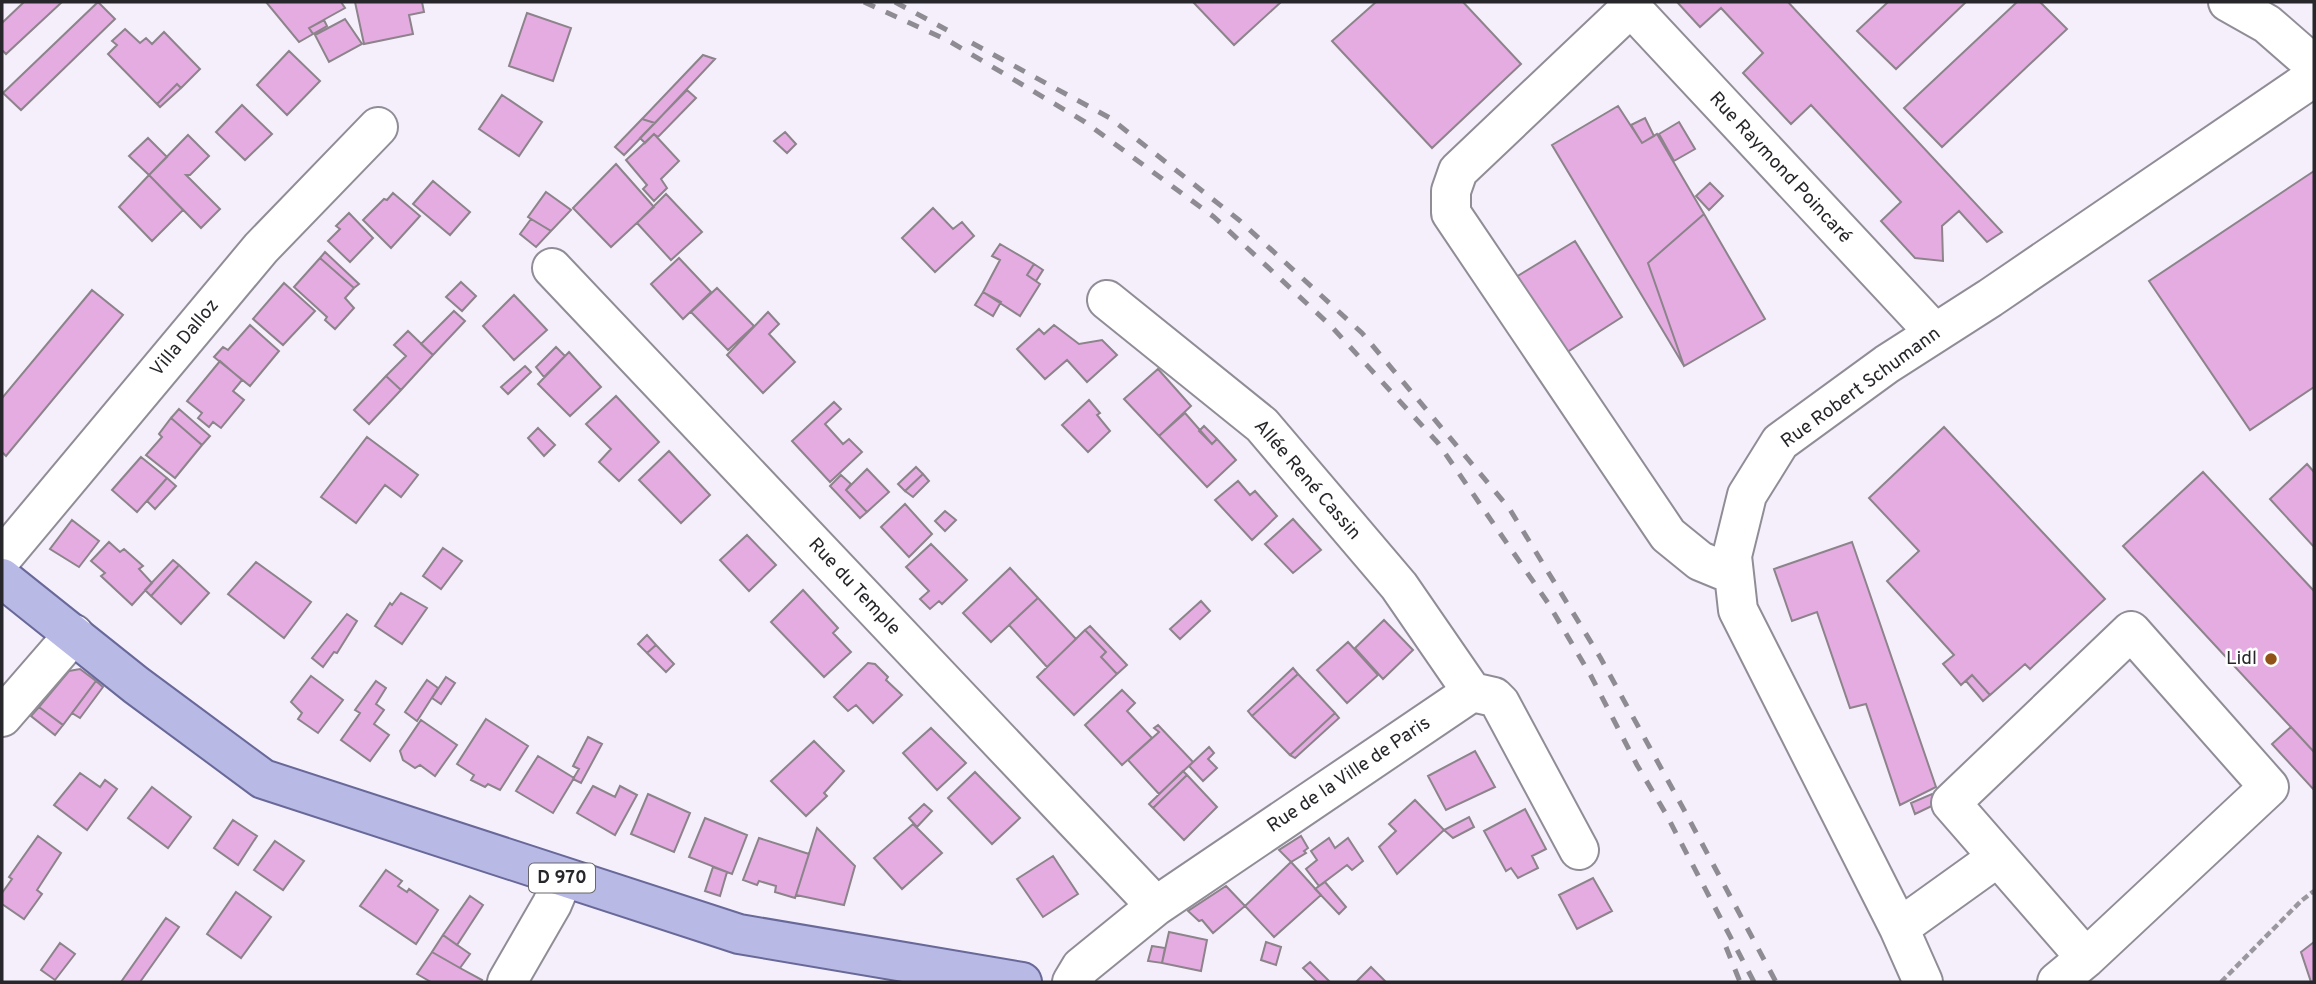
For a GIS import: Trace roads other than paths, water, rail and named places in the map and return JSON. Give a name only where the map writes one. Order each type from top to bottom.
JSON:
[{"type":"main road","name":"D 970","points":[[2,578],[136,685],[263,779],[739,934],[1021,982]]},
{"type":"street","points":[[2228,2],[2267,24],[2314,65]]},
{"type":"street","points":[[1628,4],[1458,171],[1451,191],[1451,214],[1668,535],[1700,561],[1734,575]]},
{"type":"street","name":"Rue Raymond Poincaré","points":[[1628,4],[1935,333]]},
{"type":"street","name":"Rue Robert Schumann","points":[[1923,982],[1899,928],[1738,610],[1732,556],[1747,495],[1780,442],[1887,364],[2314,77]]},
{"type":"street","name":"Villa Dalloz","points":[[2,558],[261,248],[378,127]]},
{"type":"street","name":"Rue du Temple","points":[[552,268],[1156,906]]},
{"type":"street","name":"Allée René Cassin","points":[[1107,300],[1262,425],[1399,586],[1472,692]]},
{"type":"street","points":[[2057,982],[2086,958],[2269,787],[2131,631],[1951,803],[2086,958]]},
{"type":"street","points":[[2,717],[74,634]]},
{"type":"street","points":[[1472,692],[1494,697],[1500,703],[1579,850]]},
{"type":"street","name":"Rue de la Ville de Paris","points":[[1072,982],[1081,967],[1156,906],[1472,692]]},
{"type":"street","points":[[1899,928],[1998,857]]},
{"type":"street","points":[[507,982],[564,878]]},
{"type":"street","name":"Rue Robert Schumann","points":[[1899,928],[1941,982]]},
{"type":"railway","points":[[864,2],[949,41],[1085,122],[1214,217],[1331,326],[1438,443],[1548,603],[1591,676],[1754,982]]},
{"type":"railway","points":[[895,2],[947,30]]},
{"type":"railway","points":[[972,43],[1110,118],[1239,220],[1362,333],[1509,508],[1600,657],[1776,982]]},
{"type":"railway","points":[[1726,947],[1740,982]]},
{"type":"place","name":"Lidl","points":[[2271,659]]}]
